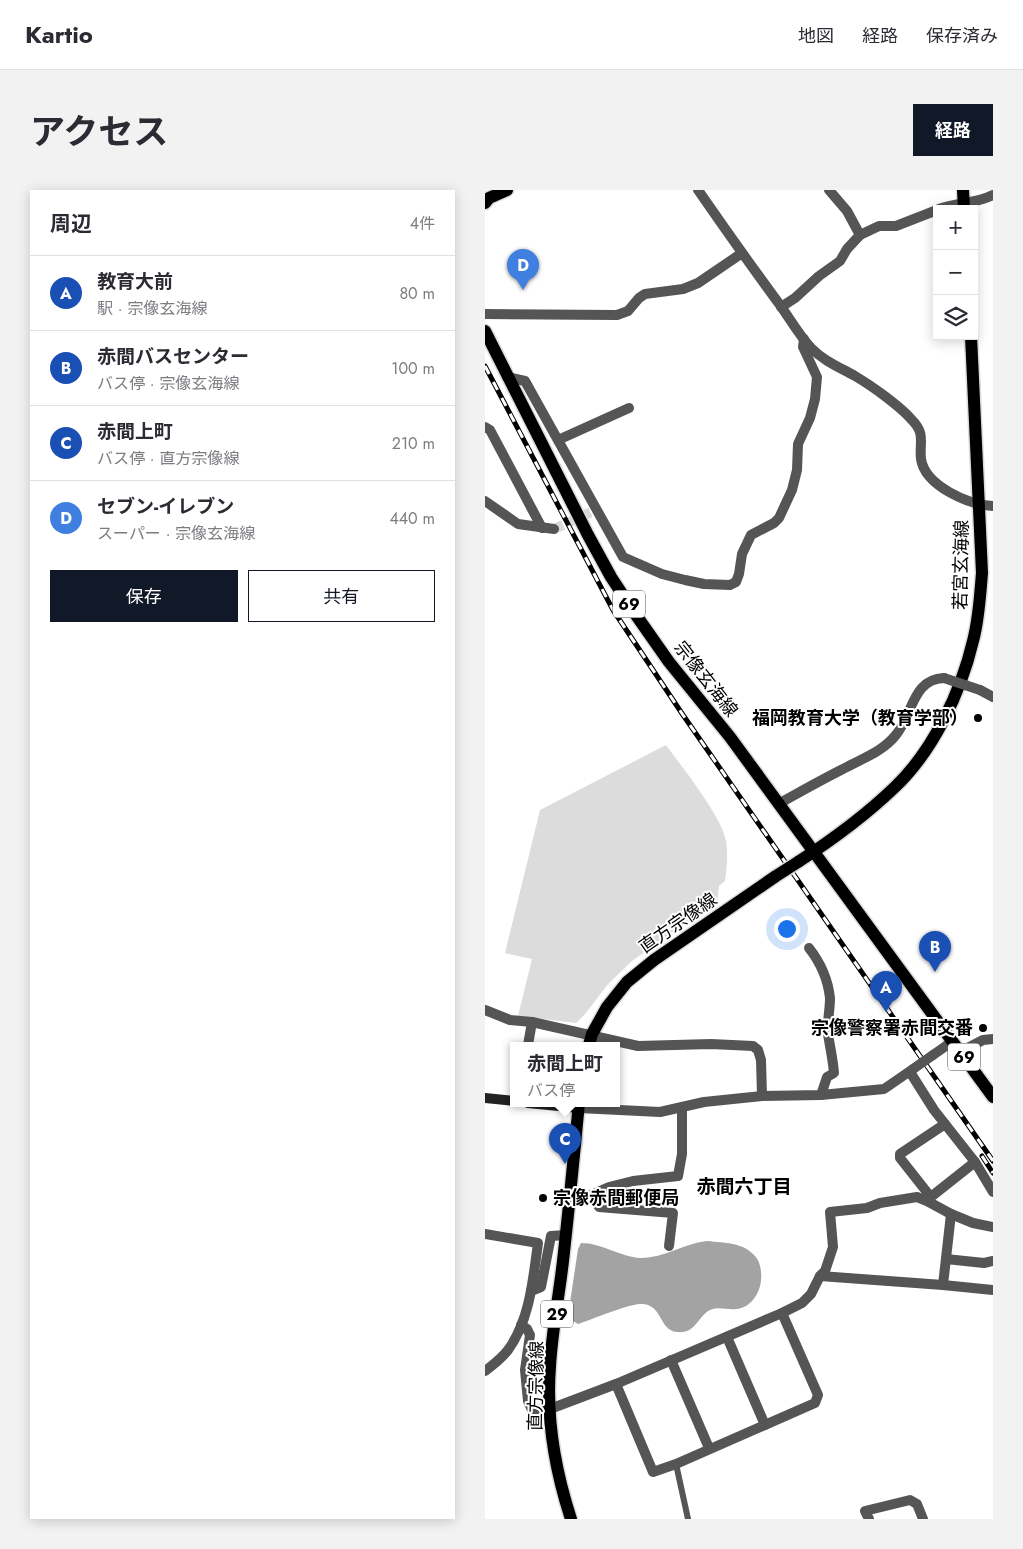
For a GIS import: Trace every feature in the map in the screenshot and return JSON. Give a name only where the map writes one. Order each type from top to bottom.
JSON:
[{"type":"main road","points":[[485,203],[489,198],[507,190]]},
{"type":"main road","points":[[963,190],[964,205]]},
{"type":"main road","name":"宗像玄海線","points":[[485,331],[507,378],[588,535],[616,584],[669,662],[730,737],[993,1097]]},
{"type":"main road","name":"若宮玄海線","points":[[813,852],[870,810],[896,787],[919,760],[952,702],[965,671],[974,640],[982,573],[971,340]]},
{"type":"main road","name":"直方宗像線","points":[[590,1040],[607,1007],[627,982],[655,960],[775,876],[813,852]]},
{"type":"main road","points":[[485,1098],[510,1101]]},
{"type":"main road","name":"直方宗像線","points":[[571,1519],[558,1472],[553,1442],[550,1409],[550,1366],[579,1107]]},
{"type":"street","points":[[699,190],[810,347],[826,362],[868,384],[912,419],[919,428],[922,437],[921,460],[927,472],[936,483],[953,494],[980,506],[993,506]]},
{"type":"street","points":[[829,190],[847,211],[861,236]]},
{"type":"street","points":[[968,205],[983,201],[993,195]]},
{"type":"street","points":[[781,306],[795,298],[819,276],[840,261],[847,250],[861,236],[879,226],[896,226],[933,211]]},
{"type":"street","points":[[485,314],[617,315],[628,311],[645,294],[683,289],[698,283],[742,253]]},
{"type":"street","points":[[507,378],[525,381],[623,557],[662,574],[704,584],[730,585],[736,582],[742,554],[751,536],[774,523],[779,518],[792,490],[797,470],[798,444],[810,418],[815,399],[817,377],[803,347],[804,339]]},
{"type":"street","points":[[557,440],[629,408]]},
{"type":"street","points":[[485,427],[490,430],[542,528]]},
{"type":"street","points":[[485,501],[519,524],[554,529]]},
{"type":"street","points":[[779,804],[887,745],[903,728],[918,691],[935,678],[944,678],[980,690],[993,697]]},
{"type":"street","points":[[809,948],[817,958],[824,973],[830,999],[827,1017],[834,1073],[827,1077],[821,1095]]},
{"type":"street","points":[[485,1010],[510,1020],[532,1022],[590,1040],[606,1042]]},
{"type":"street","points":[[529,1042],[532,1022]]},
{"type":"street","points":[[960,1052],[983,1040],[993,1039]]},
{"type":"street","points":[[592,1107],[660,1112],[704,1102],[762,1096],[821,1095],[884,1089],[953,1041]]},
{"type":"street","points":[[620,1044],[638,1046],[711,1044],[753,1046],[758,1050],[761,1060],[762,1096]]},
{"type":"street","points":[[912,1070],[934,1110],[975,1162],[993,1192]]},
{"type":"street","points":[[569,1205],[609,1187],[633,1181],[678,1176],[681,1154],[682,1108]]},
{"type":"street","points":[[945,1124],[900,1154],[900,1158],[929,1198],[951,1214],[973,1223],[993,1227]]},
{"type":"street","points":[[521,1325],[531,1335],[525,1370],[527,1401],[532,1410],[550,1409],[616,1384],[802,1303],[811,1294],[820,1276],[825,1271],[833,1247],[830,1212],[867,1208],[880,1203],[929,1198],[975,1162]]},
{"type":"street","points":[[591,1195],[599,1207],[673,1213],[669,1246]]},
{"type":"street","points":[[943,1285],[951,1214]]},
{"type":"street","points":[[485,1234],[538,1243],[531,1291],[521,1325],[508,1350],[485,1371]]},
{"type":"street","points":[[531,1291],[541,1287],[551,1236],[566,1235]]},
{"type":"street","points":[[946,1259],[984,1263],[993,1261]]},
{"type":"street","points":[[820,1276],[993,1290]]},
{"type":"street","points":[[616,1384],[653,1472],[676,1464],[815,1403],[818,1395],[782,1313]]},
{"type":"street","points":[[727,1337],[765,1425]]},
{"type":"street","points":[[671,1360],[709,1448]]},
{"type":"street","points":[[869,1519],[865,1510],[910,1500],[917,1504],[923,1519]]},
{"type":"lane","points":[[676,1464],[688,1519]]},
{"type":"shaded area","points":[[666,745],[700,792],[723,831],[727,846],[727,866],[725,881],[719,886],[717,901],[632,961],[608,984],[576,1023],[518,1016],[532,959],[505,953],[540,810]]},
{"type":"shaded area","points":[[708,1241],[738,1245],[749,1251],[758,1260],[761,1273],[760,1285],[757,1295],[746,1306],[736,1309],[716,1308],[710,1310],[692,1328],[683,1332],[677,1332],[666,1327],[653,1308],[640,1304],[609,1312],[578,1324],[568,1316],[578,1249],[581,1243],[596,1245],[641,1258],[658,1256],[691,1244]]},
{"type":"tunnel","points":[[554,529],[596,510]]},
{"type":"railway","points":[[485,366],[613,610],[683,715],[993,1161]]},
{"type":"railway","points":[[982,1156],[993,1173]]},
{"type":"place","name":"セブン-イレブン","points":[[523,290]]},
{"type":"place","name":"福岡教育大学（教育学部）","points":[[978,718]]},
{"type":"place","name":"赤間バスセンター","points":[[935,972]]},
{"type":"place","name":"教育大前","points":[[886,1012]]},
{"type":"place","name":"宗像警察署赤間交番","points":[[983,1028]]},
{"type":"place","name":"赤間上町","points":[[565,1164]]},
{"type":"place","name":"宗像赤間郵便局","points":[[543,1198]]},
{"type":"district","name":"赤間六丁目","points":[[744,1186]]}]
